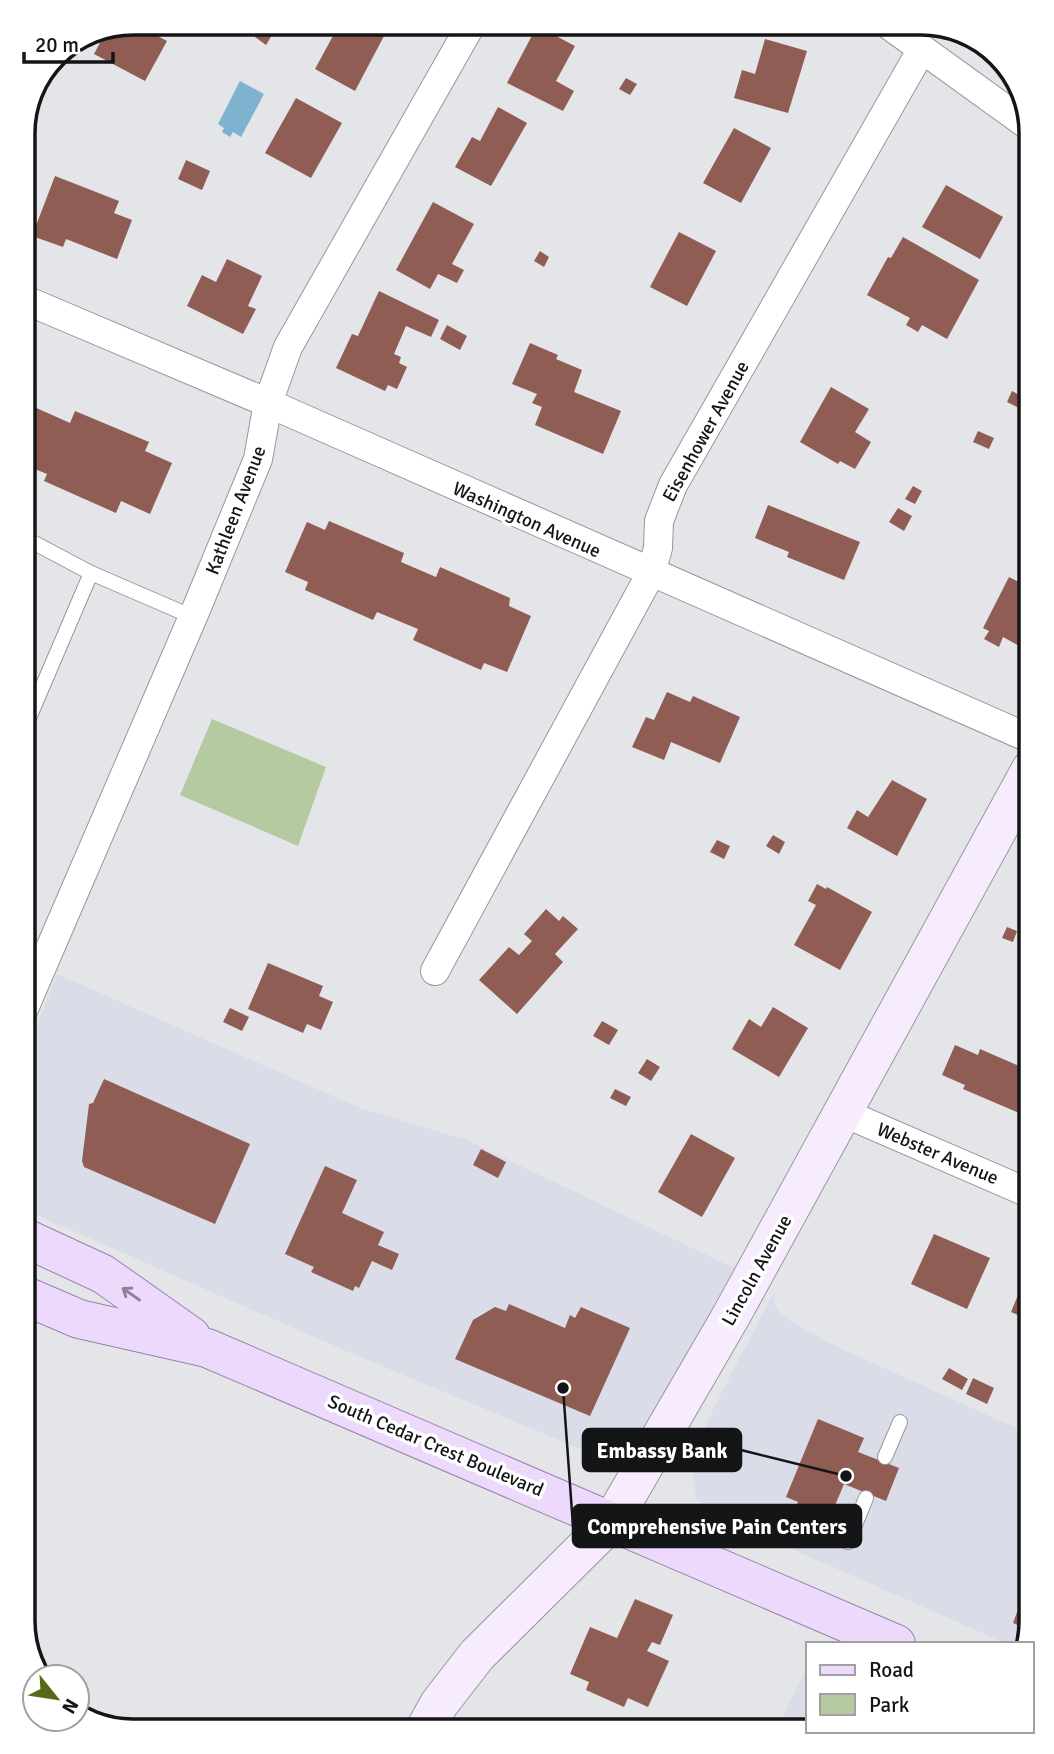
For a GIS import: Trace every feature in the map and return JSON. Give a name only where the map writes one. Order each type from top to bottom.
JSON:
[{"type":"main road","name":"South Cedar Crest Boulevard","points":[[35,1243],[103,1274],[207,1348]]},
{"type":"main road","name":"South Cedar Crest Boulevard","points":[[35,1300],[79,1319],[207,1348],[891,1642]]},
{"type":"street","name":"Kathleen Avenue","points":[[35,983],[193,618],[258,459],[268,404],[288,347],[465,35]]},
{"type":"street","points":[[903,35],[1017,118]]},
{"type":"street","name":"Eisenhower Avenue","points":[[435,971],[651,573],[658,548],[659,521],[673,485],[922,49]]},
{"type":"street","name":"Washington Avenue","points":[[35,304],[1019,734]]},
{"type":"street","name":"Lincoln Avenue","points":[[431,1719],[477,1655],[612,1521],[731,1316],[1019,791]]},
{"type":"street","name":"Webster Avenue","points":[[844,1113],[1019,1189]]},
{"type":"lane","points":[[35,543],[91,573],[193,618]]},
{"type":"lane","points":[[35,704],[91,573]]},
{"type":"lane","points":[[885,1457],[901,1422]]},
{"type":"lane","points":[[848,1542],[866,1498]]},
{"type":"shaded area","points":[[57,974],[360,1108],[467,1140],[734,1268],[703,1329],[645,1425],[629,1439],[601,1451],[578,1448],[339,1348],[35,1214],[35,1030]]},
{"type":"shaded area","points":[[774,1292],[775,1306],[781,1315],[827,1342],[1019,1430],[1019,1621],[1017,1642],[1002,1642],[707,1511],[696,1497],[693,1471],[701,1439],[713,1409]]},
{"type":"shaded area","points":[[806,1669],[806,1719],[782,1719]]},
{"type":"green space","points":[[212,719],[326,767],[298,846],[180,795]]},
{"type":"water","points":[[240,81],[264,94],[241,137],[233,132],[230,137],[222,132],[224,128],[218,124]]},
{"type":"building","points":[[156,35],[167,41],[145,81],[94,54],[101,41],[114,37]]},
{"type":"building","points":[[256,35],[272,35],[266,45],[255,37]]},
{"type":"building","points":[[333,35],[384,36],[355,91],[315,69]]},
{"type":"building","points":[[532,35],[554,35],[575,46],[556,81],[574,91],[563,111],[507,83]]},
{"type":"building","points":[[765,39],[807,51],[788,113],[734,98],[742,70],[755,74]]},
{"type":"building","points":[[626,78],[637,84],[630,95],[619,89]]},
{"type":"building","points":[[296,98],[342,123],[311,178],[265,153]]},
{"type":"building","points":[[498,107],[527,123],[491,186],[455,167],[472,137],[480,141]]},
{"type":"building","points":[[734,128],[771,148],[741,203],[703,183]]},
{"type":"building","points":[[186,160],[210,171],[202,190],[178,179]]},
{"type":"building","points":[[55,176],[119,201],[114,213],[132,220],[117,259],[66,239],[63,247],[35,237],[35,228]]},
{"type":"building","points":[[946,185],[1003,217],[980,259],[922,227]]},
{"type":"building","points":[[433,202],[474,224],[452,264],[464,270],[457,283],[438,274],[430,289],[396,270]]},
{"type":"building","points":[[679,232],[716,251],[687,306],[650,287]]},
{"type":"building","points":[[903,237],[979,280],[947,339],[922,325],[918,332],[906,325],[910,318],[867,295],[888,257],[891,258]]},
{"type":"building","points":[[540,251],[549,257],[544,267],[534,261]]},
{"type":"building","points":[[227,259],[262,276],[248,306],[256,309],[243,334],[187,306],[202,275],[216,282]]},
{"type":"building","points":[[379,291],[439,320],[431,337],[406,326],[394,354],[401,357],[399,363],[407,367],[397,389],[388,385],[385,391],[336,368],[352,334],[358,336]]},
{"type":"building","points":[[447,325],[467,336],[460,350],[440,339]]},
{"type":"building","points":[[530,343],[558,355],[556,359],[582,370],[574,392],[621,411],[603,454],[535,425],[542,407],[532,403],[537,394],[512,384]]},
{"type":"building","points":[[831,387],[869,409],[855,432],[871,442],[855,469],[840,461],[838,464],[800,442]]},
{"type":"building","points":[[1012,391],[1019,395],[1019,408],[1007,402]]},
{"type":"building","points":[[35,407],[70,423],[75,411],[149,442],[145,451],[172,463],[150,514],[121,501],[116,513],[44,481],[47,474],[35,469]]},
{"type":"building","points":[[978,431],[994,438],[989,449],[973,442]]},
{"type":"building","points":[[913,486],[922,491],[915,504],[905,499]]},
{"type":"building","points":[[768,505],[860,542],[844,580],[787,557],[789,552],[755,538]]},
{"type":"building","points":[[898,508],[912,516],[904,531],[889,522]]},
{"type":"building","points":[[329,521],[404,553],[401,562],[436,577],[440,567],[510,598],[509,606],[531,616],[507,672],[484,663],[481,670],[413,640],[418,629],[377,612],[373,620],[305,590],[308,582],[285,572],[307,522],[325,530]]},
{"type":"building","points":[[1009,577],[1019,582],[1019,646],[1003,637],[999,647],[984,639],[989,631],[983,628]]},
{"type":"building","points":[[667,692],[690,702],[693,696],[740,717],[720,763],[671,742],[664,760],[632,747],[646,717],[654,720]]},
{"type":"building","points":[[892,780],[927,799],[897,856],[847,828],[857,810],[868,817]]},
{"type":"building","points":[[773,835],[785,842],[779,854],[766,846]]},
{"type":"building","points":[[717,840],[730,846],[724,859],[710,852]]},
{"type":"building","points":[[817,884],[872,912],[840,970],[794,945],[816,905],[808,901]]},
{"type":"building","points":[[546,909],[559,921],[563,916],[578,929],[555,954],[563,962],[517,1014],[479,980],[509,947],[519,955],[532,941],[524,934]]},
{"type":"building","points":[[1007,927],[1017,931],[1013,942],[1002,938]]},
{"type":"building","points":[[268,963],[323,986],[319,996],[333,1002],[321,1030],[307,1024],[303,1033],[248,1009]]},
{"type":"building","points":[[773,1007],[808,1028],[779,1077],[732,1049],[749,1019],[761,1027]]},
{"type":"building","points":[[230,1008],[249,1017],[242,1031],[223,1022]]},
{"type":"building","points":[[602,1021],[618,1030],[609,1045],[593,1036]]},
{"type":"building","points":[[955,1045],[978,1055],[980,1049],[1019,1066],[1019,1113],[963,1089],[965,1085],[942,1075]]},
{"type":"building","points":[[647,1059],[660,1067],[651,1081],[638,1073]]},
{"type":"building","points":[[104,1079],[250,1144],[215,1224],[84,1167],[82,1161],[89,1104],[93,1103]]},
{"type":"building","points":[[615,1089],[631,1097],[626,1106],[610,1098]]},
{"type":"building","points":[[691,1134],[735,1158],[702,1217],[658,1192]]},
{"type":"building","points":[[481,1149],[506,1162],[498,1178],[473,1165]]},
{"type":"building","points":[[325,1166],[357,1180],[342,1213],[384,1232],[378,1245],[399,1254],[392,1270],[372,1261],[359,1288],[355,1286],[353,1291],[311,1272],[314,1267],[285,1254]]},
{"type":"building","points":[[934,1234],[990,1258],[967,1309],[911,1284]]},
{"type":"building","points":[[1019,1293],[1019,1316],[1011,1312]]},
{"type":"building","points":[[509,1304],[565,1328],[570,1315],[575,1318],[581,1307],[630,1328],[590,1416],[455,1359],[473,1320],[495,1307],[506,1311]]},
{"type":"building","points":[[949,1368],[968,1379],[962,1390],[942,1379]]},
{"type":"building","points":[[973,1378],[994,1388],[987,1404],[966,1394]]},
{"type":"building","points":[[818,1419],[864,1438],[858,1452],[899,1468],[886,1501],[844,1484],[831,1515],[823,1512],[821,1517],[796,1507],[798,1502],[786,1497]]},
{"type":"building","points":[[635,1599],[673,1615],[660,1645],[652,1642],[647,1651],[669,1661],[648,1707],[628,1698],[624,1707],[586,1690],[589,1682],[570,1674],[590,1627],[617,1638]]},
{"type":"building","points":[[1019,1607],[1019,1625],[1013,1623]]},
{"type":"place","name":"Comprehensive Pain Centers","points":[[563,1388]]},
{"type":"place","name":"Embassy Bank","points":[[846,1476]]}]
